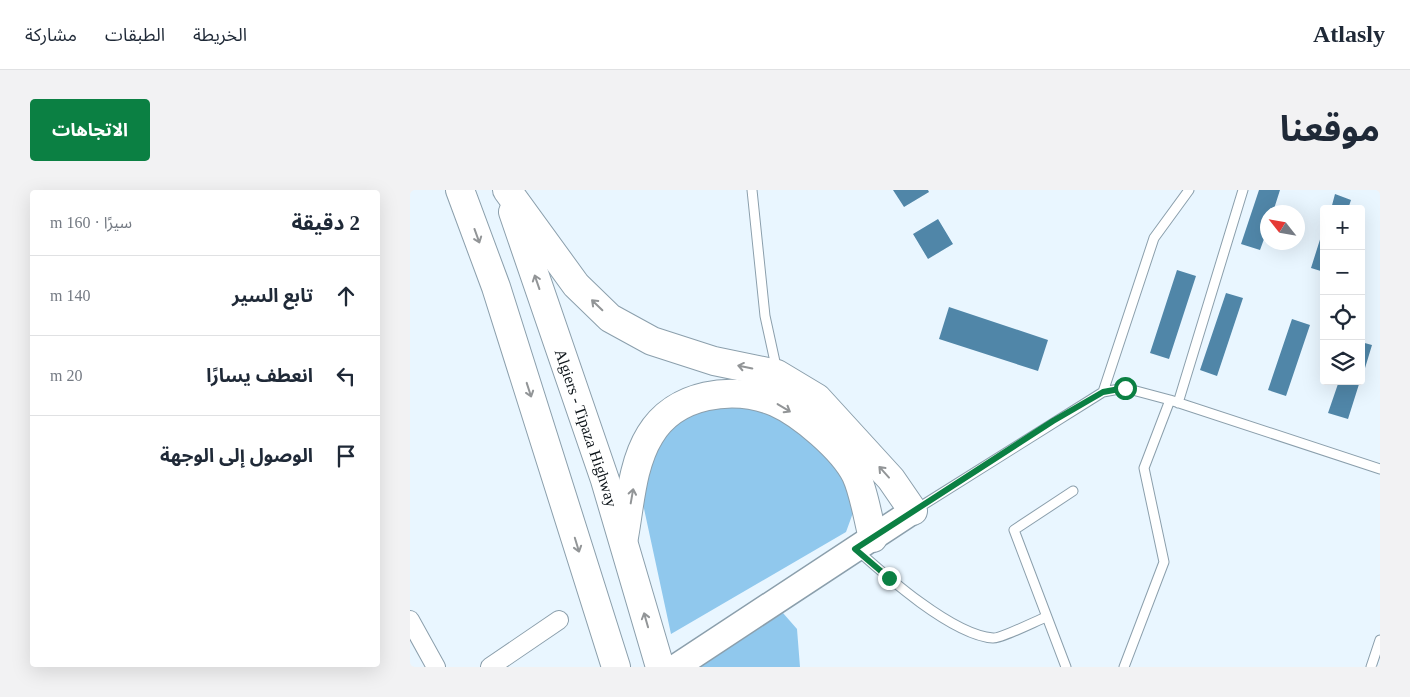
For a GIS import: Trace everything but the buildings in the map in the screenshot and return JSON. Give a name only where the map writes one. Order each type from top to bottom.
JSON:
[{"type":"highway","points":[[460,190],[496,287],[616,667]]},
{"type":"highway","points":[[505,190],[576,285],[610,318],[652,341],[714,361],[777,374],[817,398],[891,479],[913,511]]},
{"type":"highway","name":"Algiers - Tipaza Highway","points":[[505,190],[589,434],[660,667]]},
{"type":"highway","points":[[623,544],[642,451],[651,434],[671,411],[700,396],[739,393],[775,402],[804,420],[836,448],[856,476],[864,543]]},
{"type":"street","points":[[676,667],[913,511]]},
{"type":"street","points":[[410,620],[436,667]]},
{"type":"street","points":[[490,667],[559,620]]},
{"type":"lane","points":[[752,190],[765,316],[777,374]]},
{"type":"lane","points":[[1103,392],[1154,238],[1189,190]]},
{"type":"lane","points":[[1124,667],[1164,562],[1144,468],[1174,401],[1243,190]]},
{"type":"lane","points":[[913,511],[1103,392],[1125,388],[1174,401],[1380,469]]},
{"type":"lane","points":[[1066,667],[1014,530],[1074,491]]},
{"type":"lane","points":[[864,543],[889,578],[933,611],[963,629],[994,638],[1046,617]]},
{"type":"lane","points":[[1371,667],[1380,640]]},
{"type":"shaded area","points":[[726,405],[765,408],[805,429],[852,489],[854,510],[846,532],[671,634],[643,504],[653,448],[684,415]]},
{"type":"shaded area","points":[[783,613],[797,629],[800,667],[700,667]]},
{"type":"route","points":[[889,578],[855,549],[1053,421],[1103,392],[1125,388]]}]
